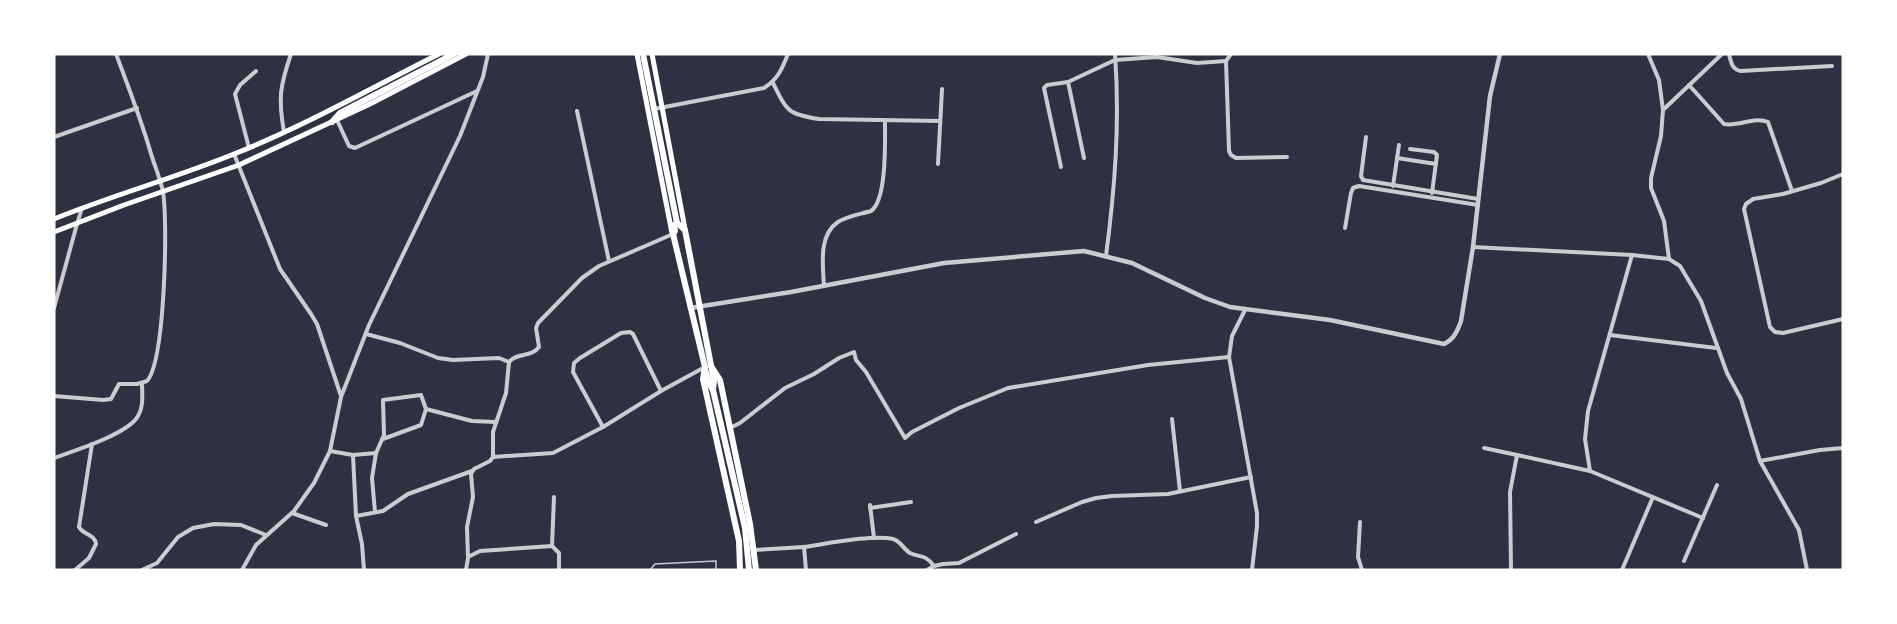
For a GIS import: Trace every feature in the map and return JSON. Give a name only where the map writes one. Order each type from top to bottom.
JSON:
[{"type":"highway","points":[[336,118],[454,54]]},
{"type":"highway","points":[[643,54],[676,222],[675,231],[672,234],[690,308],[708,366],[720,380],[756,570]]},
{"type":"highway","points":[[676,222],[685,230],[700,306],[710,376],[745,528],[749,570]]},
{"type":"highway","points":[[708,366],[702,379],[739,542],[741,570]]},
{"type":"main road","points":[[54,219],[249,148],[328,113],[355,96],[439,54]]},
{"type":"main road","points":[[54,232],[239,165],[370,104],[466,54]]},
{"type":"main road","points":[[637,54],[672,234]]},
{"type":"main road","points":[[652,54],[685,230]]},
{"type":"street","points":[[54,396],[107,400],[113,397],[119,384],[142,383],[147,381],[153,371],[161,324],[163,192],[137,108],[116,54]]},
{"type":"street","points":[[284,132],[279,99],[291,54]]},
{"type":"street","points":[[242,570],[256,545],[292,513],[314,483],[330,451],[341,397],[366,334],[452,153],[477,91],[488,54]]},
{"type":"street","points":[[648,111],[764,88],[779,76],[788,54]]},
{"type":"street","points":[[1106,256],[1117,154],[1114,54]]},
{"type":"street","points":[[1179,60],[1180,54]]},
{"type":"street","points":[[1231,54],[1226,61],[1231,155],[1236,158],[1287,157]]},
{"type":"street","points":[[690,308],[944,263],[1084,251],[1132,263],[1205,298],[1230,307],[1330,320],[1444,344],[1451,340],[1457,332],[1461,321],[1473,247],[1490,96],[1500,54]]},
{"type":"street","points":[[1648,54],[1659,80],[1663,110],[1661,136],[1651,178],[1651,188],[1665,221],[1669,259]]},
{"type":"street","points":[[1663,110],[1722,54]]},
{"type":"street","points":[[1729,54],[1732,66],[1741,71],[1832,66]]},
{"type":"street","points":[[1061,167],[1044,88],[1047,85],[1068,82],[1115,60],[1157,57],[1197,63],[1226,61]]},
{"type":"street","points":[[249,148],[235,94],[240,85],[256,71]]},
{"type":"street","points":[[773,82],[787,109],[800,116],[819,119],[940,121]]},
{"type":"street","points":[[1068,82],[1084,158]]},
{"type":"street","points":[[1689,85],[1724,124],[1757,120],[1768,122],[1792,191]]},
{"type":"street","points":[[938,164],[942,89]]},
{"type":"street","points":[[336,118],[349,146],[355,148],[477,91]]},
{"type":"street","points":[[54,137],[137,108]]},
{"type":"street","points":[[577,111],[609,261]]},
{"type":"street","points":[[824,286],[823,249],[827,237],[835,225],[842,220],[871,211],[878,202],[883,172],[885,121]]},
{"type":"street","points":[[1366,137],[1361,178],[1363,180],[1478,202]]},
{"type":"street","points":[[1393,186],[1399,145]]},
{"type":"street","points":[[1410,149],[1436,153],[1432,193]]},
{"type":"street","points":[[234,154],[280,269],[316,324],[341,397]]},
{"type":"street","points":[[1397,158],[1436,164]]},
{"type":"street","points":[[1843,174],[1821,183],[1753,200],[1746,204],[1744,209],[1770,327],[1775,332],[1783,333],[1843,319]]},
{"type":"street","points":[[1345,228],[1351,193],[1353,188],[1359,186],[1478,202]]},
{"type":"street","points":[[54,308],[76,224],[83,207]]},
{"type":"street","points":[[493,458],[493,432],[507,393],[509,362],[517,356],[536,351],[539,347],[536,328],[538,323],[592,270],[672,234]]},
{"type":"street","points":[[1473,247],[1632,255],[1669,259],[1680,266],[1701,301],[1726,373],[1741,399],[1760,461],[1799,530],[1807,570]]},
{"type":"street","points":[[1590,471],[1585,439],[1588,411],[1632,255]]},
{"type":"street","points":[[1245,310],[1232,336],[1229,357],[1255,497],[1257,520],[1252,570]]},
{"type":"street","points":[[603,427],[573,372],[574,363],[580,358],[621,333],[630,332],[661,391]]},
{"type":"street","points":[[366,334],[400,343],[438,358],[453,360],[499,358],[509,362]]},
{"type":"street","points":[[1610,335],[1717,348]]},
{"type":"street","points":[[729,429],[785,388],[854,352],[856,360],[866,372],[905,438],[912,432],[959,408],[1008,388],[1148,365],[1229,357]]},
{"type":"street","points":[[356,516],[389,508],[408,494],[472,471],[493,458],[553,453],[603,427],[661,391],[708,366]]},
{"type":"street","points":[[54,458],[117,433],[134,422],[140,414],[142,383]]},
{"type":"street","points":[[375,512],[372,478],[376,453],[384,435],[383,400],[421,395],[426,409],[421,425],[382,440]]},
{"type":"street","points":[[426,409],[472,421],[496,422]]},
{"type":"street","points":[[1172,419],[1180,491]]},
{"type":"street","points":[[75,570],[89,558],[96,544],[94,538],[82,531],[79,524],[92,444]]},
{"type":"street","points":[[1484,448],[1590,471],[1703,518]]},
{"type":"street","points":[[1760,461],[1843,448]]},
{"type":"street","points":[[330,451],[353,455],[376,453]]},
{"type":"street","points":[[353,455],[356,516],[362,544],[364,570]]},
{"type":"street","points":[[1511,570],[1510,492],[1517,455]]},
{"type":"street","points":[[466,570],[467,527],[473,500],[472,471]]},
{"type":"street","points":[[1036,522],[1096,498],[1151,496],[1251,477]]},
{"type":"street","points":[[727,485],[741,482]]},
{"type":"street","points":[[1684,561],[1718,485]]},
{"type":"street","points":[[1622,570],[1653,496]]},
{"type":"street","points":[[554,497],[552,546],[559,553],[559,570]]},
{"type":"street","points":[[874,538],[870,507],[912,502]]},
{"type":"street","points":[[292,513],[326,525]]},
{"type":"street","points":[[1360,522],[1358,557],[1362,570]]},
{"type":"street","points":[[142,570],[157,563],[178,537],[201,526],[241,525],[266,536]]},
{"type":"street","points":[[927,570],[934,566],[959,563],[1016,534]]},
{"type":"street","points":[[754,550],[804,547],[874,538],[895,539],[907,551],[927,558],[934,566]]},
{"type":"street","points":[[468,558],[480,551],[552,546]]},
{"type":"street","points":[[804,547],[806,570]]},
{"type":"lane","points":[[650,570],[655,564],[716,561],[716,570]]}]
